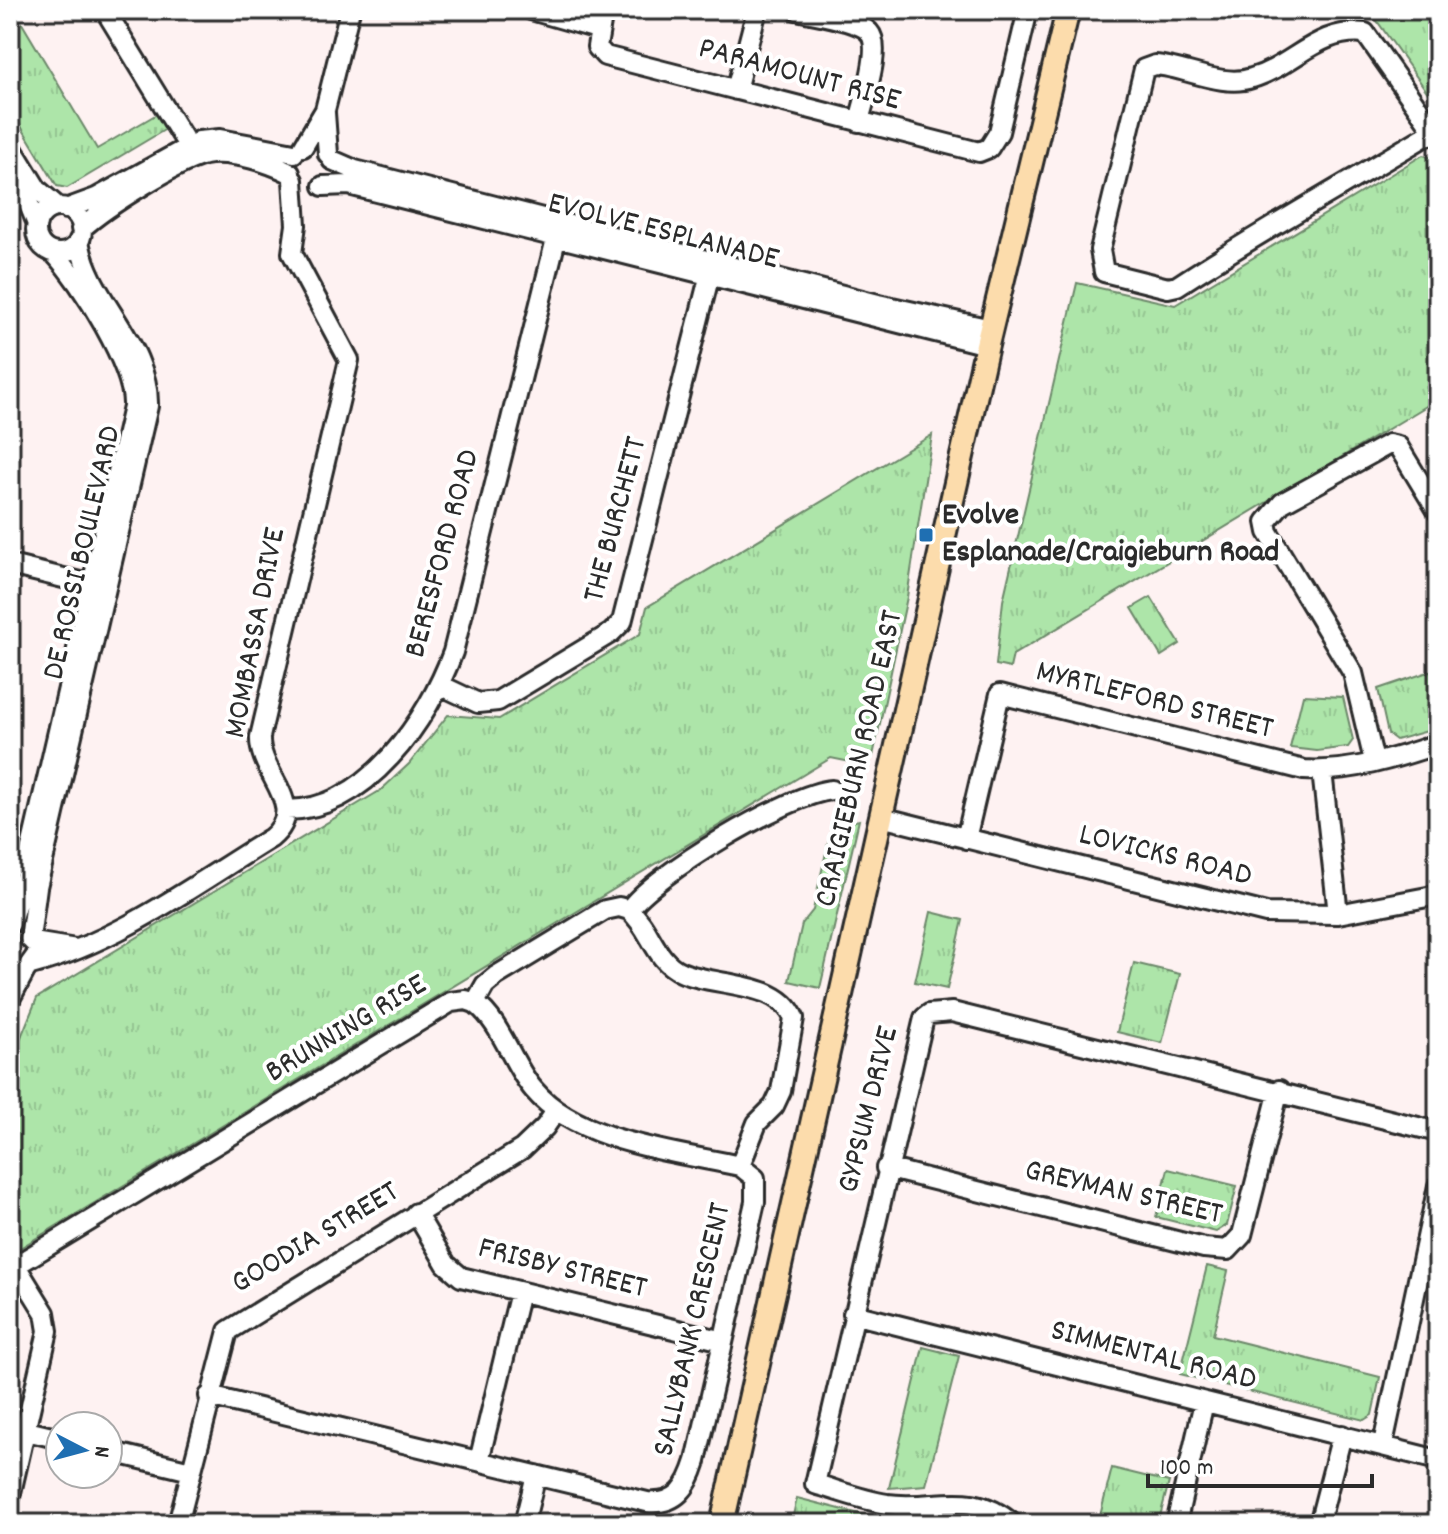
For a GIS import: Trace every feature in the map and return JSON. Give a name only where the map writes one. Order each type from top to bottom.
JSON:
[{"type":"main road","name":"CRAIGIEBURN ROAD EAST","points":[[722,1524],[989,337],[1068,10]]},
{"type":"street","points":[[105,10],[187,144]]},
{"type":"street","points":[[291,177],[298,150],[325,110],[350,10]]},
{"type":"street","name":"PARAMOUNT RISE","points":[[531,10],[598,38],[605,56],[970,151],[989,148],[999,132],[1028,10]]},
{"type":"street","points":[[598,38],[603,10]]},
{"type":"street","points":[[736,90],[757,10]]},
{"type":"street","points":[[797,10],[861,26],[870,33],[875,49],[859,122]]},
{"type":"street","points":[[1353,32],[1365,33],[1436,134],[1316,202],[1281,218],[1177,286],[1168,288],[1104,272],[1100,250],[1144,69],[1167,65],[1231,80],[1252,78],[1321,39],[1353,32]]},
{"type":"street","points":[[10,172],[26,197],[37,224],[39,242],[54,253],[69,251],[104,211],[200,156],[228,155],[291,177],[304,188],[320,188],[332,175],[325,110]]},
{"type":"street","points":[[37,224],[47,210],[96,198],[187,144],[220,139],[298,150],[317,146],[330,157]]},
{"type":"street","points":[[10,145],[37,189],[77,217],[80,235]]},
{"type":"street","name":"EVOLVE ESPLANADE","points":[[330,157],[355,170],[558,230]]},
{"type":"street","name":"MOMBASSA DRIVE","points":[[287,810],[285,798],[263,760],[260,737],[349,360],[344,343],[293,259],[296,225],[291,177]]},
{"type":"street","name":"EVOLVE ESPLANADE","points":[[320,188],[349,185],[558,230],[989,337]]},
{"type":"street","name":"MOMBASSA DRIVE","points":[[296,225],[320,188]]},
{"type":"street","name":"BERESFORD ROAD","points":[[287,810],[322,806],[362,780],[407,736],[440,685],[456,641],[558,230]]},
{"type":"street","name":"DE ROSSI BOULEVARD","points":[[22,970],[35,954],[32,941],[37,887],[148,406],[143,369],[89,277],[80,235]]},
{"type":"street","name":"DE ROSSI BOULEVARD","points":[[10,924],[22,887],[134,395],[128,371],[69,269],[54,253]]},
{"type":"street","name":"THE BURCHETT","points":[[440,685],[478,703],[498,701],[601,640],[622,622],[712,269]]},
{"type":"street","points":[[1374,761],[1353,673],[1268,532],[1266,522],[1282,503],[1389,444],[1398,446],[1438,512]]},
{"type":"street","points":[[10,565],[92,585]]},
{"type":"street","name":"MYRTLEFORD STREET","points":[[966,839],[1000,694],[1277,764],[1322,771],[1438,744]]},
{"type":"street","points":[[1322,771],[1338,914]]},
{"type":"street","points":[[629,910],[654,882],[792,800],[832,790]]},
{"type":"street","points":[[10,999],[22,970],[107,937],[271,838],[282,827],[287,810]]},
{"type":"street","name":"LOVICKS ROAD","points":[[881,817],[1266,913],[1338,914],[1438,895]]},
{"type":"street","name":"BRUNNING RISE","points":[[13,1268],[451,1002],[466,1000],[475,1003],[485,985],[496,976],[605,910],[619,907],[629,910]]},
{"type":"street","name":"SALLYBANK CRESCENT","points":[[536,1475],[647,1502],[675,1498],[688,1483],[696,1461],[757,1190],[753,1174],[740,1166],[757,1123],[774,1106],[781,1091],[794,1018],[786,1003],[771,995],[689,975],[669,965],[629,910]]},
{"type":"street","points":[[10,933],[18,932],[32,941],[78,950]]},
{"type":"street","points":[[475,1003],[486,1014],[532,1088],[573,1122],[601,1132],[740,1166]]},
{"type":"street","name":"GYPSUM DRIVE","points":[[1013,1524],[983,1506],[959,1500],[885,1504],[815,1484],[920,1025],[929,1014],[940,1011],[1279,1090],[1438,1132]]},
{"type":"street","name":"GREYMAN STREET","points":[[886,1168],[1204,1248],[1228,1250],[1242,1235],[1279,1090]]},
{"type":"street","name":"GOODIA STREET","points":[[178,1524],[223,1340],[235,1324],[522,1149],[556,1111]]},
{"type":"street","points":[[1383,1444],[1438,1186]]},
{"type":"street","name":"FRISBY STREET","points":[[416,1213],[453,1272],[520,1292],[723,1341]]},
{"type":"street","points":[[10,1497],[18,1429],[48,1331],[45,1313],[13,1268]]},
{"type":"street","points":[[479,1461],[520,1292]]},
{"type":"street","name":"SIMMENTAL ROAD","points":[[853,1314],[1438,1460]]},
{"type":"street","points":[[209,1396],[536,1475],[524,1524]]},
{"type":"street","points":[[1176,1524],[1204,1402]]},
{"type":"street","points":[[18,1429],[44,1435]]},
{"type":"street","points":[[1319,1524],[1342,1435]]},
{"type":"street","points":[[124,1455],[191,1471]]},
{"type":"street","points":[[926,1504],[927,1524]]},
{"type":"green space","points":[[10,10],[14,10],[97,149],[157,114],[166,129],[67,188],[57,186],[10,108]]},
{"type":"green space","points":[[1287,10],[1438,10],[1438,107],[1370,11],[1328,19]]},
{"type":"green space","points":[[1423,155],[1432,158],[1438,167],[1438,399],[1013,655],[1010,668],[996,665],[1003,601],[1077,283],[1175,305]]},
{"type":"green space","points":[[932,435],[907,597],[873,756],[860,764],[831,758],[10,1254],[10,1064],[37,998],[381,790],[409,764],[448,715],[499,719],[640,634],[647,607]]},
{"type":"green space","points":[[1151,597],[1180,644],[1161,656],[1132,608]]},
{"type":"green space","points":[[1431,671],[1438,700],[1438,728],[1396,740],[1388,734],[1378,689]]},
{"type":"green space","points":[[1303,695],[1343,697],[1353,740],[1348,747],[1317,751],[1290,748]]},
{"type":"green space","points":[[859,820],[820,988],[789,981],[802,924],[813,910],[832,826]]},
{"type":"green space","points":[[931,912],[963,920],[947,989],[915,982]]},
{"type":"green space","points":[[1134,963],[1180,974],[1162,1043],[1117,1032]]},
{"type":"green space","points":[[1168,1169],[1237,1186],[1227,1225],[1216,1232],[1156,1217]]},
{"type":"green space","points":[[1207,1266],[1228,1271],[1213,1335],[1380,1377],[1372,1415],[1364,1420],[1180,1374]]},
{"type":"green space","points":[[923,1347],[959,1356],[926,1485],[889,1488]]},
{"type":"green space","points":[[1112,1468],[1169,1482],[1158,1524],[1098,1524]]},
{"type":"green space","points":[[797,1498],[887,1521],[900,1520],[905,1524],[791,1524]]},
{"type":"place","name":"Evolve Esplanade/Craigieburn Road","points":[[926,535]]}]
